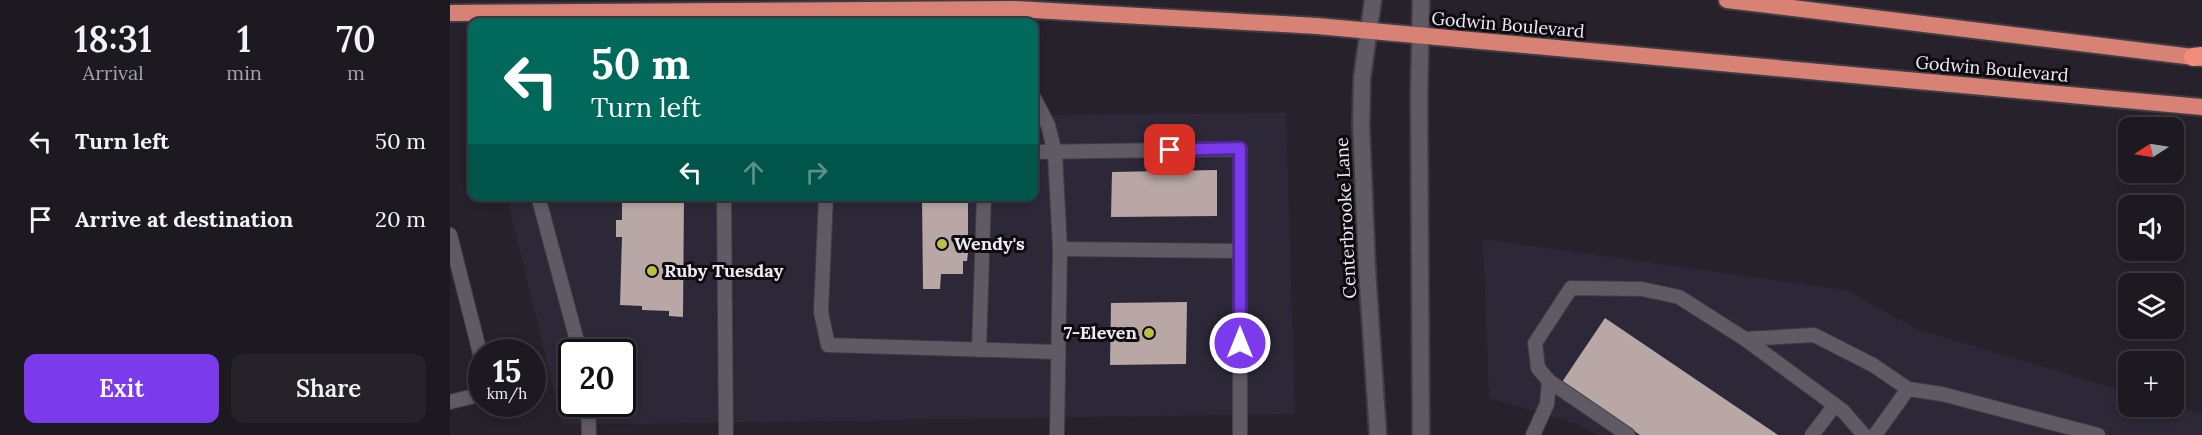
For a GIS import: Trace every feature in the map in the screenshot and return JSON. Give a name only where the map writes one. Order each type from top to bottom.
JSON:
[{"type":"highway","name":"Godwin Boulevard","points":[[1727,0],[2199,57]]},
{"type":"highway","name":"Godwin Boulevard","points":[[450,14],[509,18],[1015,9],[1192,17],[2202,106]]},
{"type":"street","name":"Centerbrooke Lane","points":[[1373,0],[1362,78],[1361,125],[1367,269],[1378,435]]},
{"type":"street","points":[[1421,0],[1421,435]]},
{"type":"lane","points":[[959,9],[969,18]]},
{"type":"lane","points":[[1038,106],[1048,125],[1055,153],[1060,249],[1057,435]]},
{"type":"lane","points":[[1038,152],[1240,148],[1240,435]]},
{"type":"lane","points":[[539,201],[576,339]]},
{"type":"lane","points":[[724,201],[726,435]]},
{"type":"lane","points":[[826,201],[821,312],[828,345],[1057,352]]},
{"type":"lane","points":[[979,350],[984,201]]},
{"type":"lane","points":[[450,236],[476,339]]},
{"type":"lane","points":[[1060,249],[1239,251]]},
{"type":"lane","points":[[1628,435],[1550,381],[1538,368],[1535,343],[1571,288],[1642,289],[1679,297],[1745,339],[1835,405],[1864,435]]},
{"type":"lane","points":[[1745,339],[1814,335],[1873,365],[1908,389],[1942,394],[2070,432],[2097,435]]},
{"type":"lane","points":[[1533,435],[1547,404],[1550,381]]},
{"type":"lane","points":[[1875,435],[1908,389]]},
{"type":"lane","points":[[450,402],[468,398]]},
{"type":"lane","points":[[1812,435],[1835,405]]},
{"type":"lane","points":[[588,417],[589,435]]},
{"type":"shaded area","points":[[1286,113],[1295,414],[562,425],[560,417],[636,417],[636,339],[558,339],[558,408],[546,359],[546,339],[541,339],[508,201],[1038,201],[1038,115]]},
{"type":"shaded area","points":[[1483,239],[1846,290],[1919,330],[2118,389],[2118,417],[2184,417],[2184,408],[2202,414],[2202,435],[1597,435],[1578,424],[1489,398]]},
{"type":"building","points":[[1217,170],[1217,216],[1111,217],[1112,172]]},
{"type":"building","name":"Ruby Tuesday","points":[[622,201],[684,201],[683,317],[669,316],[669,311],[642,310],[642,306],[620,305],[622,237],[616,237],[616,220],[622,220]]},
{"type":"building","name":"Wendy's","points":[[922,201],[968,201],[968,235],[964,235],[963,253],[968,253],[967,261],[963,261],[963,274],[941,274],[940,289],[923,289]]},
{"type":"building","name":"7-Eleven","points":[[1187,302],[1186,364],[1110,365],[1111,303]]},
{"type":"building","points":[[1605,318],[1778,435],[1640,435],[1562,382]]},
{"type":"place","name":"Wendy's","points":[[942,244]]},
{"type":"place","name":"Ruby Tuesday","points":[[652,271]]},
{"type":"place","name":"7-Eleven","points":[[1149,333]]},
{"type":"route","points":[[1170,150],[1240,148],[1240,343]]}]
